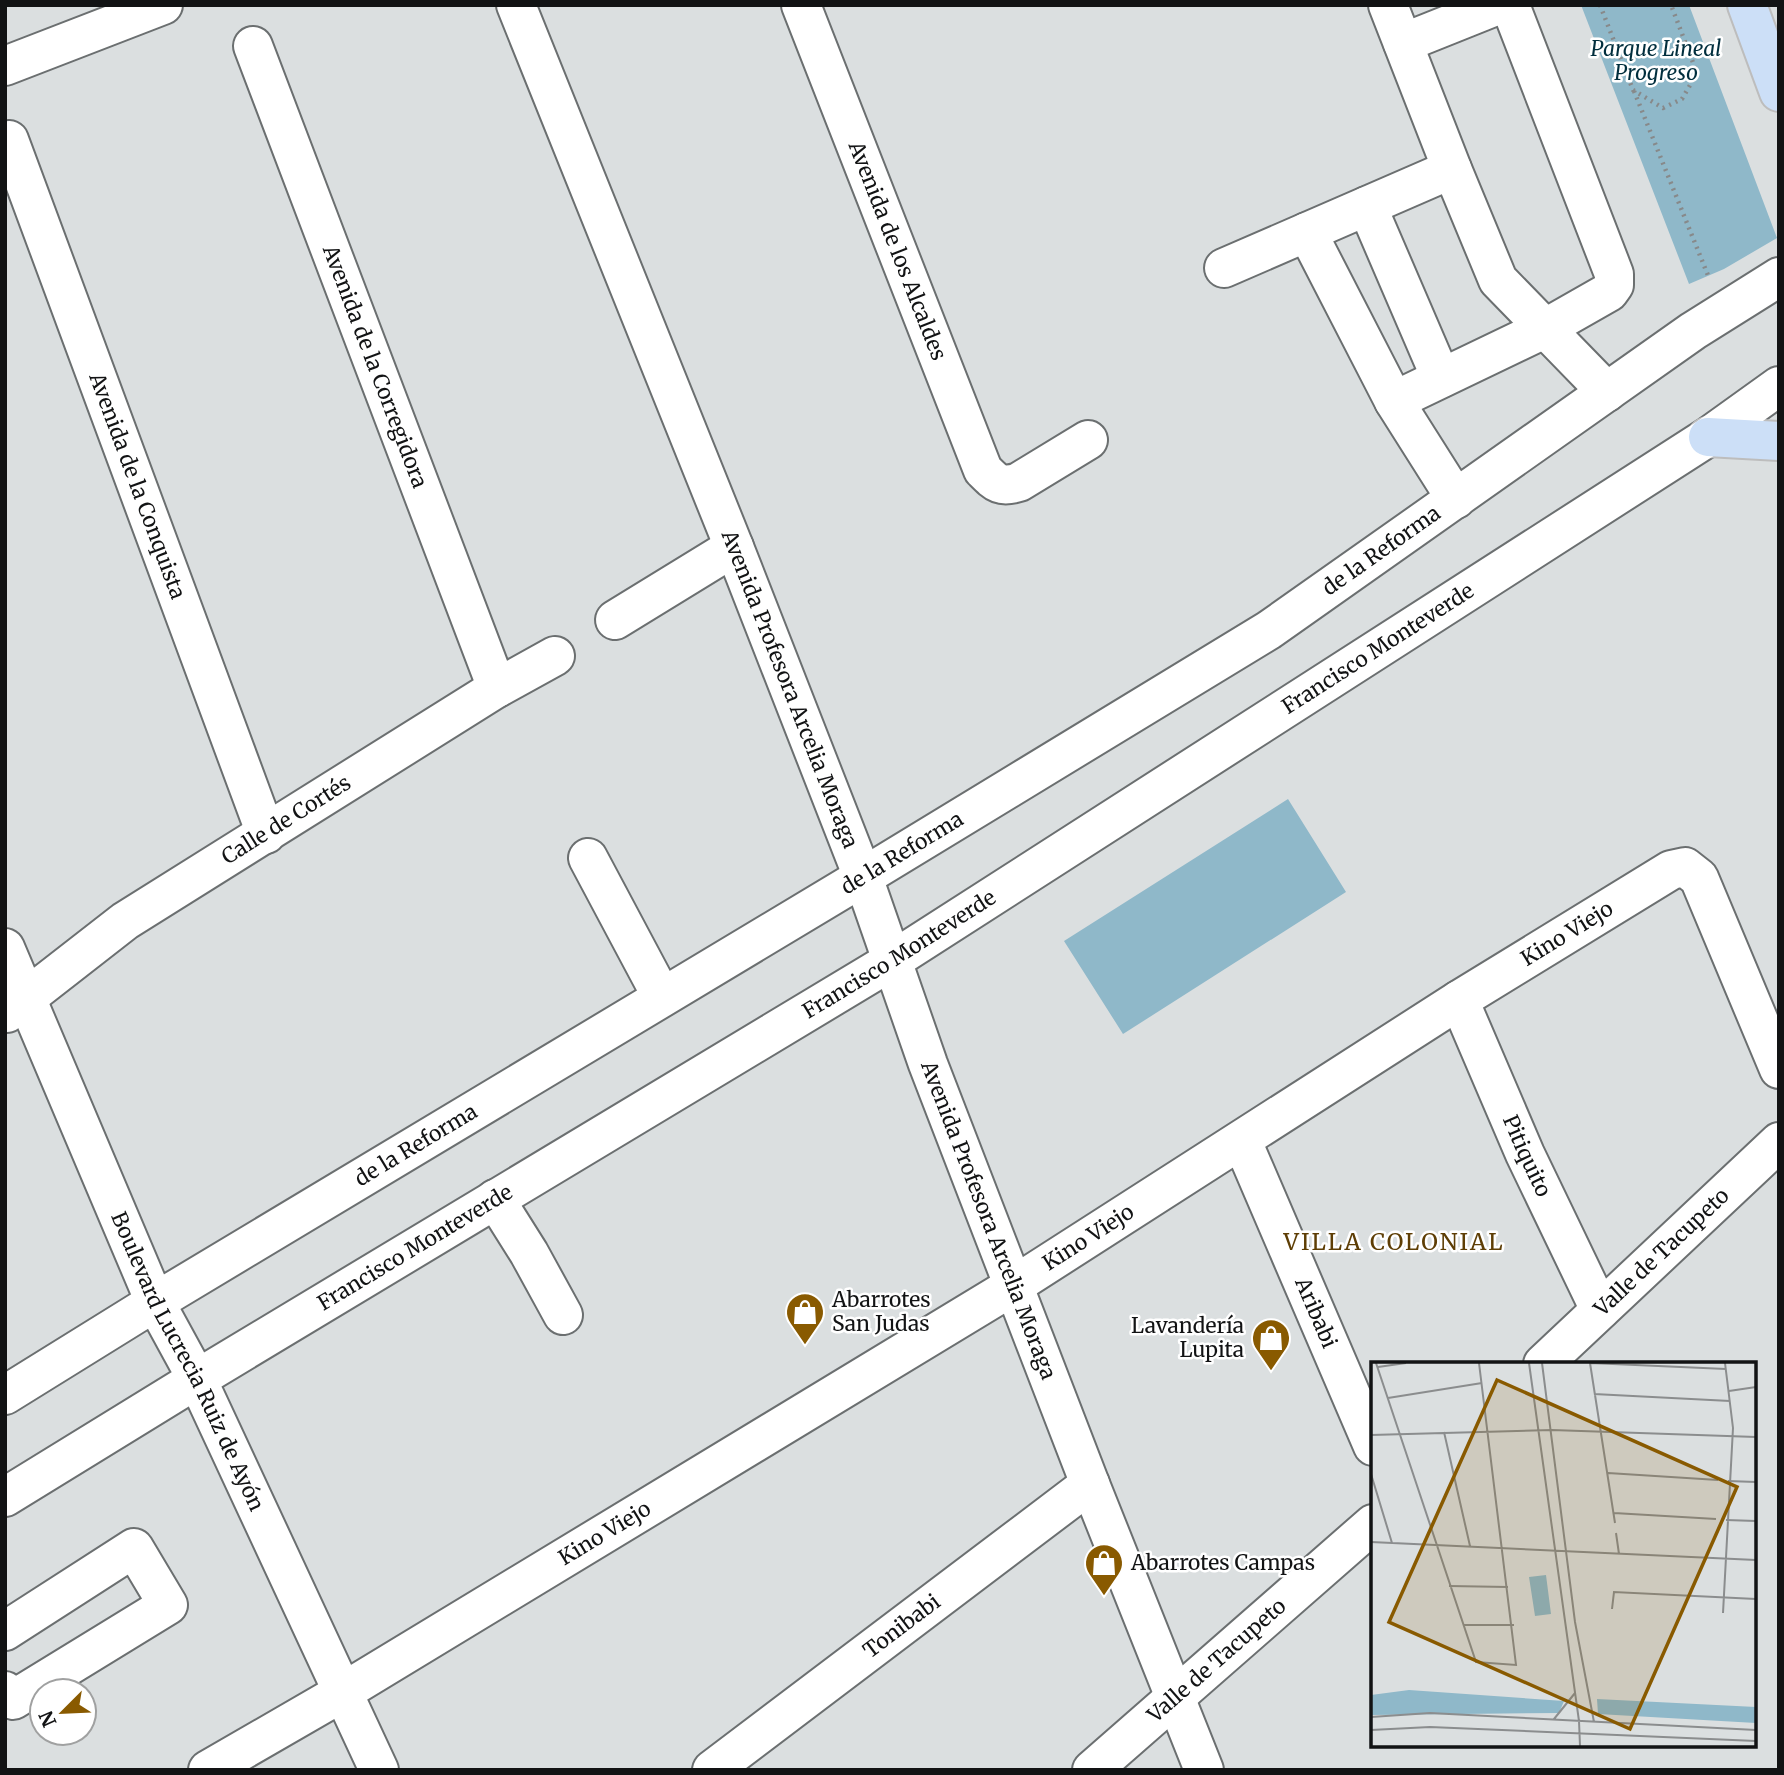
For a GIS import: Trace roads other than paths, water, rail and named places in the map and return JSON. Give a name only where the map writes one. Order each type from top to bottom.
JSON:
[{"type":"main road","points":[[1747,5],[1779,92]]},
{"type":"main road","points":[[1708,437],[1779,441]]},
{"type":"street","points":[[5,66],[163,5]]},
{"type":"street","name":"Avenida Profesora Arcelia Moraga","points":[[516,5],[734,547],[863,877],[890,961],[1013,1286],[1205,1770]]},
{"type":"street","name":"Avenida de los Alcaldes","points":[[801,5],[983,470],[994,482],[1006,486],[1019,482],[1088,440]]},
{"type":"street","points":[[1388,5],[1451,169],[1499,280],[1607,392]]},
{"type":"street","points":[[1403,43],[1497,5]]},
{"type":"street","points":[[1394,401],[1544,329],[1609,292],[1614,285],[1614,274],[1510,5]]},
{"type":"street","name":"Avenida de la Corregidora","points":[[253,46],[498,688]]},
{"type":"street","name":"Avenida de la Conquista","points":[[9,140],[266,834]]},
{"type":"street","points":[[1224,268],[1451,169]]},
{"type":"street","points":[[1367,206],[1441,378]]},
{"type":"street","points":[[1307,232],[1394,401],[1456,499]]},
{"type":"street","name":"de la Reforma","points":[[5,1395],[155,1301],[863,877],[1269,630],[1607,392],[1779,277]]},
{"type":"street","name":"Francisco Monteverde","points":[[5,1497],[890,961],[1708,437],[1779,386]]},
{"type":"street","points":[[615,620],[734,547]]},
{"type":"street","name":"Calle de Cortés","points":[[15,1007],[125,921],[498,688],[555,656]]},
{"type":"street","points":[[588,858],[662,997]]},
{"type":"street","name":"Kino Viejo","points":[[208,1770],[343,1692],[1013,1286],[1459,1000],[1671,870],[1685,867],[1699,878],[1779,1069]]},
{"type":"street","name":"Boulevard Lucrecia Ruiz de Ayón","points":[[5,948],[15,1007],[155,1301],[197,1379],[379,1770]]},
{"type":"street","name":"Pitiquito","points":[[1459,1000],[1525,1154],[1600,1310]]},
{"type":"street","name":"Aribabi","points":[[1242,1141],[1371,1441]]},
{"type":"street","name":"Valle de Tacupeto","points":[[1545,1362],[1779,1142]]},
{"type":"street","points":[[495,1199],[529,1253],[562,1315]]},
{"type":"street","name":"Tonibabi","points":[[712,1770],[1090,1484]]},
{"type":"street","name":"Valle de Tacupeto","points":[[1092,1770],[1371,1526]]},
{"type":"street","points":[[5,1631],[134,1548],[168,1605],[13,1700],[5,1692]]},
{"type":"place","name":"Abarrotes San Judas","points":[[805,1346]]},
{"type":"place","name":"Lavandería Lupita","points":[[1271,1372]]},
{"type":"place","name":"Abarrotes Campas","points":[[1104,1597]]},
{"type":"district","name":"VILLA COLONIAL","points":[[1394,1242]]},
{"type":"park label","name":"Parque Lineal Progreso","points":[[1656,61]]}]
